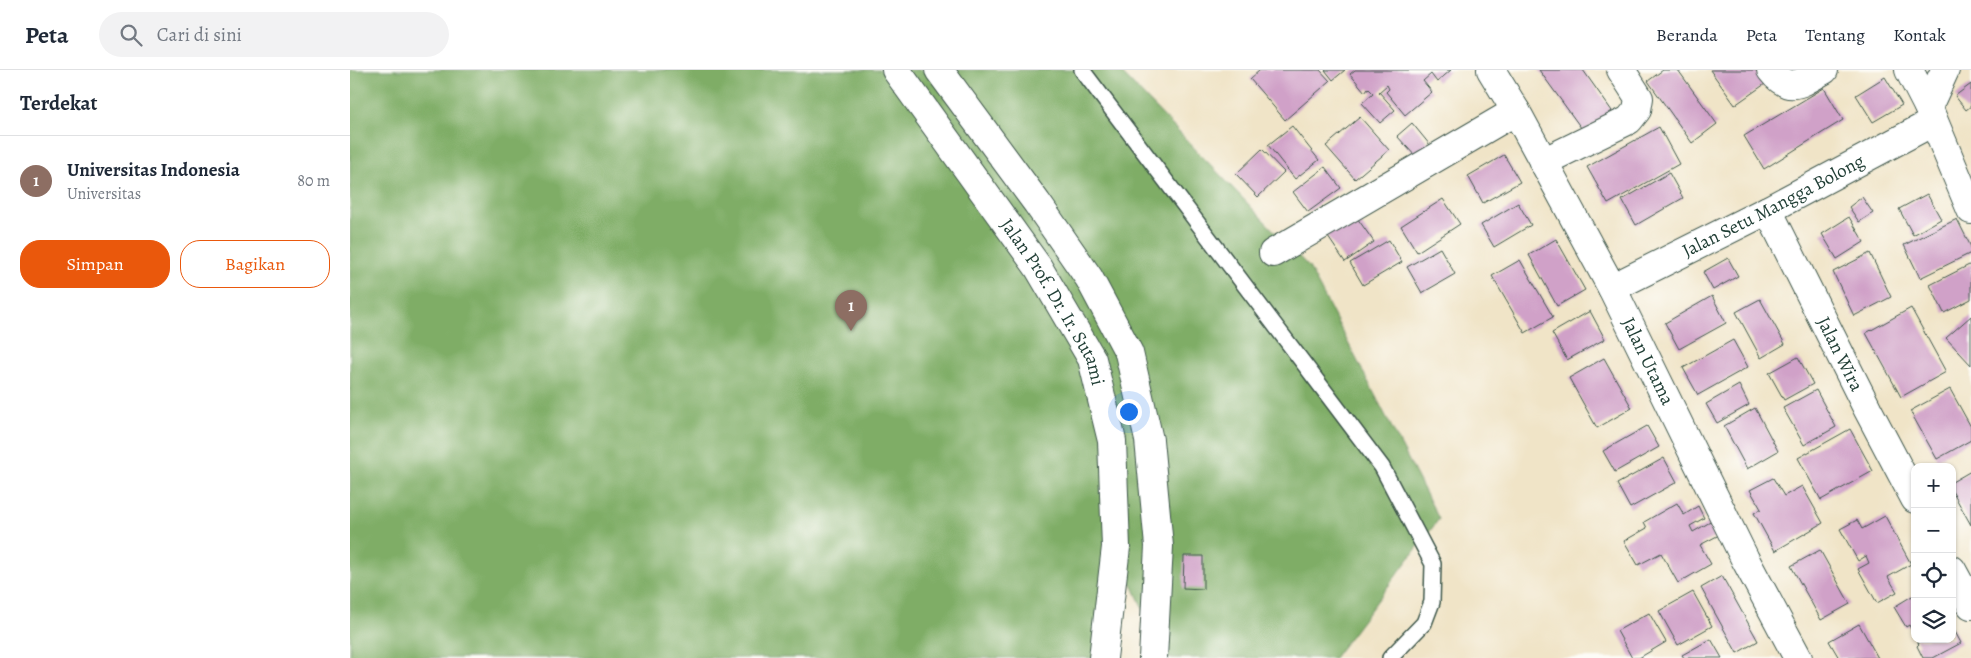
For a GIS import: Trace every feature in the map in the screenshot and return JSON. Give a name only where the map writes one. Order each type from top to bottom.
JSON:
[{"type":"street","name":"Jalan Prof. Dr. Ir. Sutami","points":[[896,70],[1038,267],[1092,359],[1112,441],[1116,547],[1103,658]]},
{"type":"street","name":"Jalan Prof. Dr. Ir. Sutami","points":[[938,70],[1037,203],[1089,278],[1129,353],[1149,440],[1158,536],[1153,658]]},
{"type":"street","name":"Jalan Utama","points":[[1491,70],[1516,111],[1612,288],[1740,550],[1798,658]]},
{"type":"street","points":[[1543,162],[1629,120],[1637,110],[1639,98],[1621,70]]},
{"type":"street","points":[[1771,70],[1779,80],[1788,86],[1802,82],[1824,70]]},
{"type":"street","points":[[1909,70],[1931,115],[1971,210]]},
{"type":"street","points":[[1931,115],[1945,70]]},
{"type":"street","points":[[1273,253],[1516,111]]},
{"type":"street","name":"Jalan Setu Mangga Bolong","points":[[1612,288],[1768,210],[1931,115]]},
{"type":"street","name":"Jalan Wira","points":[[1768,210],[1863,401],[1911,491]]},
{"type":"street","points":[[1956,577],[1971,605]]},
{"type":"lane","points":[[1082,70],[1382,467],[1429,555],[1433,564],[1432,602],[1424,623],[1390,658]]},
{"type":"green space","points":[[350,70],[1119,70],[1309,267],[1439,519],[1334,658],[1165,658],[1122,562],[1107,658],[350,658]]},
{"type":"building","points":[[1260,70],[1320,70],[1330,81],[1285,120],[1250,79]]},
{"type":"building","points":[[1325,70],[1345,70],[1333,80]]},
{"type":"building","points":[[1355,70],[1451,70],[1437,82],[1431,74],[1423,81],[1432,92],[1405,115],[1386,92],[1389,89],[1387,85],[1379,92],[1395,110],[1380,123],[1362,103],[1373,93],[1368,88],[1365,92],[1350,74]]},
{"type":"building","points":[[1539,70],[1583,70],[1612,111],[1584,132]]},
{"type":"building","points":[[1663,70],[1678,70],[1717,124],[1692,143],[1648,81]]},
{"type":"building","points":[[1710,70],[1756,70],[1765,84],[1735,105]]},
{"type":"building","points":[[1885,77],[1902,105],[1873,122],[1856,95]]},
{"type":"building","points":[[1971,84],[1971,106],[1966,110],[1955,96]]},
{"type":"building","points":[[1824,88],[1843,120],[1764,169],[1744,136]]},
{"type":"building","points":[[1360,117],[1389,150],[1355,179],[1326,146]]},
{"type":"building","points":[[1412,123],[1430,145],[1416,157],[1397,136]]},
{"type":"building","points":[[1292,126],[1319,160],[1295,179],[1268,145]]},
{"type":"building","points":[[1659,127],[1679,164],[1608,204],[1587,167]]},
{"type":"building","points":[[1262,149],[1284,172],[1258,197],[1236,174]]},
{"type":"building","points":[[1504,155],[1520,182],[1483,203],[1468,176]]},
{"type":"building","points":[[1325,167],[1341,188],[1308,212],[1293,192]]},
{"type":"building","points":[[1669,173],[1683,198],[1636,225],[1622,200]]},
{"type":"building","points":[[1927,194],[1941,219],[1913,235],[1899,209]]},
{"type":"building","points":[[1862,197],[1873,213],[1859,222],[1849,207]]},
{"type":"building","points":[[1443,199],[1460,224],[1417,252],[1401,226]]},
{"type":"building","points":[[1518,203],[1531,225],[1494,247],[1481,225]]},
{"type":"building","points":[[1355,215],[1374,242],[1345,262],[1326,234]]},
{"type":"building","points":[[1849,217],[1864,242],[1837,259],[1822,234]]},
{"type":"building","points":[[1957,219],[1971,247],[1971,253],[1920,278],[1904,245]]},
{"type":"building","points":[[1556,239],[1585,290],[1557,306],[1529,255]]},
{"type":"building","points":[[1389,240],[1402,262],[1363,285],[1350,263]]},
{"type":"building","points":[[1440,248],[1455,274],[1422,293],[1407,267]]},
{"type":"building","points":[[1870,253],[1891,297],[1854,316],[1833,272]]},
{"type":"building","points":[[1728,258],[1738,276],[1713,290],[1703,272]]},
{"type":"building","points":[[1520,260],[1553,317],[1525,333],[1492,276]]},
{"type":"building","points":[[1971,264],[1971,299],[1944,313],[1930,285]]},
{"type":"building","points":[[1712,296],[1726,323],[1679,349],[1665,323]]},
{"type":"building","points":[[1760,299],[1785,344],[1761,358],[1736,312]]},
{"type":"building","points":[[1911,308],[1946,372],[1901,397],[1866,333]]},
{"type":"building","points":[[1590,311],[1605,339],[1567,360],[1552,333]]},
{"type":"building","points":[[1971,316],[1971,365],[1946,338]]},
{"type":"building","points":[[1733,340],[1748,367],[1698,395],[1683,368]]},
{"type":"building","points":[[1798,357],[1813,384],[1784,400],[1769,373]]},
{"type":"building","points":[[1604,358],[1632,408],[1597,428],[1569,378]]},
{"type":"building","points":[[1739,385],[1749,405],[1717,423],[1706,404]]},
{"type":"building","points":[[1950,389],[1971,427],[1971,440],[1937,459],[1910,411]]},
{"type":"building","points":[[1816,390],[1836,427],[1804,445],[1783,408]]},
{"type":"building","points":[[1755,408],[1778,451],[1747,469],[1724,426]]},
{"type":"building","points":[[1647,426],[1659,447],[1615,472],[1603,451]]},
{"type":"building","points":[[1850,429],[1873,471],[1821,500],[1798,458]]},
{"type":"building","points":[[1664,458],[1677,482],[1630,508],[1617,484]]},
{"type":"building","points":[[1971,471],[1971,525],[1956,498],[1956,480]]},
{"type":"building","points":[[1773,478],[1784,496],[1802,486],[1823,523],[1775,551],[1754,513],[1761,509],[1750,490]]},
{"type":"building","points":[[1677,503],[1684,515],[1698,506],[1704,518],[1690,526],[1693,532],[1712,521],[1719,535],[1700,545],[1711,564],[1678,583],[1661,553],[1638,565],[1624,541],[1647,528],[1644,522]]},
{"type":"building","points":[[1885,516],[1911,564],[1888,577],[1897,592],[1877,603],[1858,569],[1869,563],[1866,556],[1858,561],[1840,529],[1857,520],[1862,529]]},
{"type":"building","points":[[1820,550],[1850,604],[1821,620],[1791,566]]},
{"type":"building","points":[[1184,556],[1203,556],[1203,589],[1183,588]]},
{"type":"building","points":[[1722,576],[1758,641],[1737,653],[1701,588]]},
{"type":"building","points":[[1693,592],[1712,626],[1678,645],[1659,611]]},
{"type":"building","points":[[1911,597],[1911,629],[1909,625],[1906,627],[1894,607]]},
{"type":"building","points":[[1649,613],[1666,642],[1639,658],[1632,658],[1617,631]]},
{"type":"building","points":[[1859,624],[1878,658],[1839,658],[1829,641]]},
{"type":"building","points":[[1956,634],[1961,643],[1933,658],[1923,658],[1917,646],[1919,644],[1956,643]]},
{"type":"building","points":[[1711,639],[1722,658],[1684,658],[1682,655]]},
{"type":"place","name":"Universitas Indonesia","points":[[851,331]]}]
